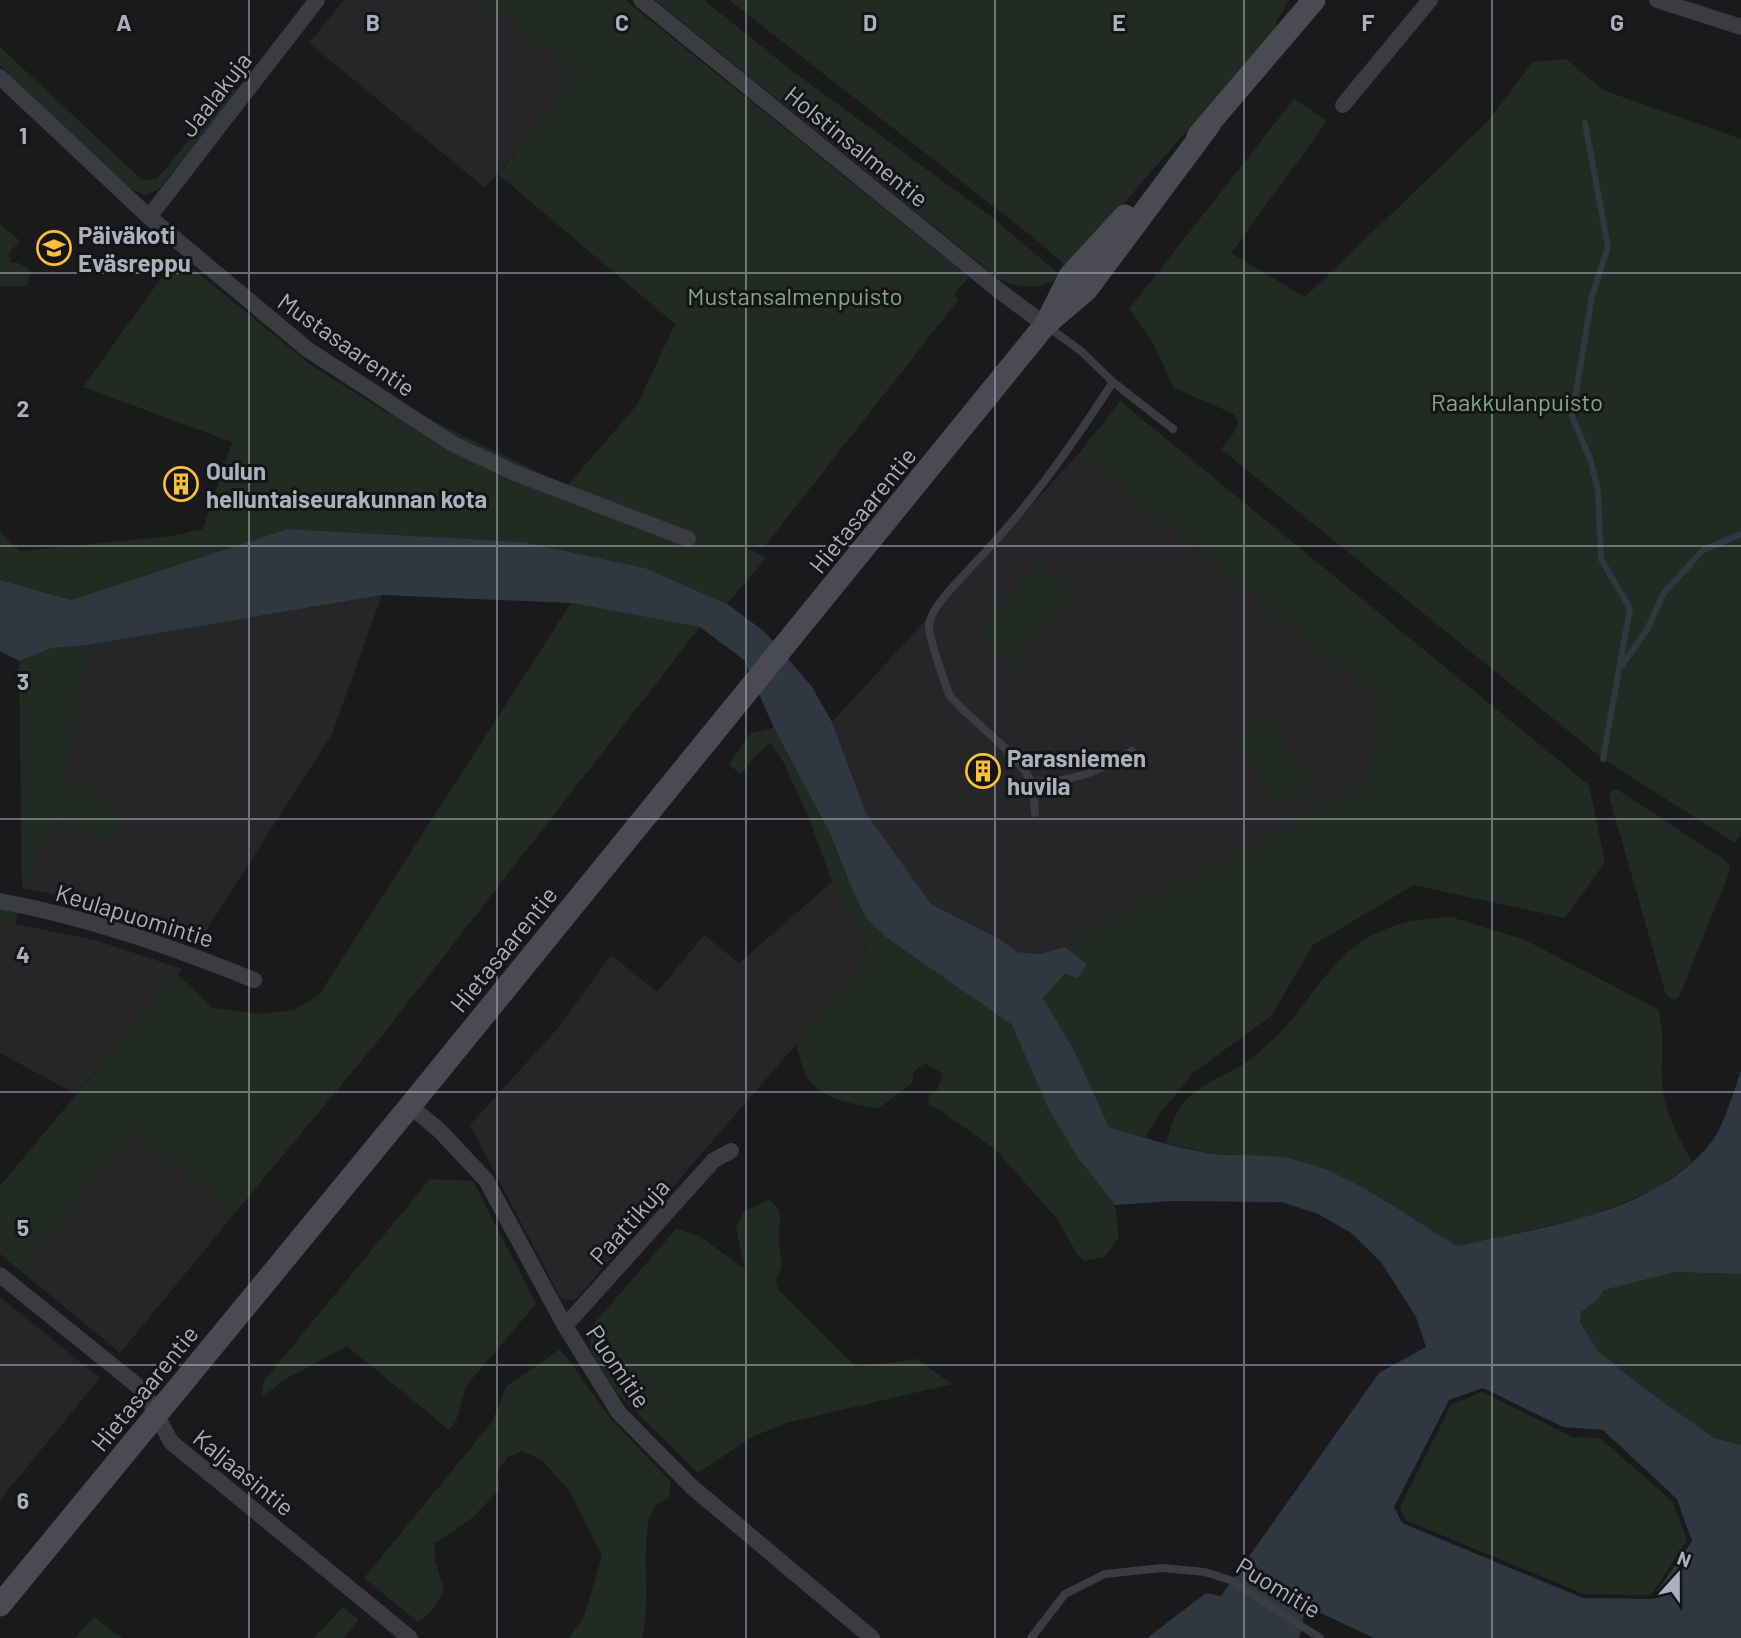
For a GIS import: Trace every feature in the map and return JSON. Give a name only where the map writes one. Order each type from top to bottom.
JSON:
[{"type":"street","name":"Jaalakuja","points":[[149,216],[317,0]]},
{"type":"street","name":"Holstinsalmentie","points":[[641,0],[1045,325]]},
{"type":"street","name":"Hietasaarentie","points":[[0,1605],[1045,325],[1087,289],[1209,125],[1314,0]]},
{"type":"street","points":[[1343,106],[1430,0]]},
{"type":"street","points":[[1657,0],[1741,27]]},
{"type":"street","name":"Mustasaarentie","points":[[0,77],[149,216],[307,349],[453,444],[515,473],[688,539]]},
{"type":"street","name":"Keulapuomintie","points":[[0,901],[87,921],[199,958],[254,980]]},
{"type":"street","name":"Puomitie","points":[[410,1106],[439,1130],[486,1180],[565,1326],[619,1413],[692,1487],[872,1638]]},
{"type":"street","name":"Paattikuja","points":[[565,1326],[714,1160],[731,1152]]},
{"type":"street","name":"Kaljaasintie","points":[[0,1275],[144,1391],[171,1442],[410,1638]]},
{"type":"lane","points":[[1045,325],[1081,351],[1114,382],[1173,429]]},
{"type":"lane","points":[[1035,813],[1032,783],[1013,757],[950,695],[943,681],[928,626],[935,609],[992,546],[1062,461],[1114,382]]},
{"type":"lane","points":[[1032,783],[1063,782],[1102,769],[1132,751]]},
{"type":"lane","name":"Puomitie","points":[[1031,1638],[1065,1594],[1105,1574],[1162,1568],[1205,1572],[1230,1580],[1320,1638]]},
{"type":"shaded area","points":[[344,0],[486,0],[580,75],[485,188],[309,43]]},
{"type":"shaded area","points":[[1080,452],[1376,696],[1369,787],[1065,947],[1040,954],[1017,952],[998,938],[931,904],[866,813],[832,722]]},
{"type":"shaded area","points":[[288,529],[523,542],[645,568],[727,604],[765,632],[812,687],[832,722],[866,813],[931,904],[998,938],[1017,952],[1040,954],[1065,947],[1087,964],[1078,978],[1065,974],[1043,998],[1076,1054],[1109,1127],[1207,1153],[1282,1157],[1314,1165],[1378,1196],[1457,1246],[1596,1214],[1662,1185],[1690,1165],[1713,1140],[1725,1117],[1741,1071],[1741,1274],[1675,1272],[1604,1290],[1597,1300],[1581,1312],[1580,1322],[1598,1351],[1641,1386],[1714,1438],[1741,1445],[1741,1638],[1374,1638],[1306,1606],[1299,1638],[1147,1638],[1206,1593],[1221,1596],[1379,1373],[1426,1347],[1416,1317],[1381,1262],[1350,1232],[1316,1213],[1281,1202],[1171,1201],[1115,1205],[1078,1158],[1048,1108],[1012,1025],[887,938],[866,918],[831,835],[774,728],[744,660],[700,627],[571,603],[382,595],[89,645],[52,648],[19,661],[0,651],[0,580],[71,600]],"holes":[[[1483,1388],[1563,1427],[1603,1430],[1677,1499],[1692,1541],[1652,1599],[1583,1598],[1402,1523],[1394,1507],[1449,1400]]]},
{"type":"shaded area","points":[[382,595],[332,734],[202,937],[105,905],[22,888],[89,645]]},
{"type":"shaded area","points":[[832,882],[856,923],[870,959],[575,1300],[561,1299],[470,1125],[558,1028],[611,955],[657,992],[704,935],[739,963]]},
{"type":"shaded area","points":[[0,921],[95,940],[182,969],[76,1094],[0,1053]]},
{"type":"shaded area","points":[[136,1131],[235,1213],[120,1353],[21,1271]]},
{"type":"shaded area","points":[[0,1297],[100,1378],[0,1500]]},
{"type":"green space","name":"Mustansalmenpuisto","points":[[486,0],[625,0],[969,277],[954,294],[959,299],[764,547],[752,543],[747,548],[766,558],[727,604],[645,568],[523,542],[288,529],[190,566],[71,600],[0,580],[0,532],[20,551],[172,536],[203,529],[232,442],[83,387],[177,256],[312,366],[389,414],[399,402],[408,409],[567,486],[637,405],[675,324],[498,174],[579,75]]},
{"type":"green space","points":[[655,0],[704,0],[787,67],[993,218],[1060,275],[1046,284],[1030,287],[999,279]]},
{"type":"green space","points":[[729,0],[1289,0],[1276,22],[1277,26],[1068,268],[1034,238]]},
{"type":"green space","points":[[0,47],[142,180],[157,179],[233,87],[237,94],[158,190],[146,195],[126,187],[0,65]]},
{"type":"green space","name":"Raakkulanpuisto","points":[[1566,59],[1603,90],[1741,139],[1741,833],[1735,843],[1603,759],[1221,449],[1233,434],[1238,422],[1234,414],[1174,388],[1153,343],[1129,309],[1294,99],[1327,121],[1231,253],[1305,297],[1488,121],[1533,62]]},
{"type":"green space","points":[[0,224],[20,241],[8,254],[11,263],[19,263],[31,271],[27,286],[0,286]]},
{"type":"green space","points":[[1120,401],[1589,785],[1605,862],[1565,918],[1414,885],[1313,945],[1271,1016],[1193,1073],[1158,1116],[1145,1138],[1109,1127],[1076,1054],[1042,998],[1066,974],[1086,964],[1065,947],[1369,786],[1376,696],[1080,452]]},
{"type":"green space","points":[[1038,562],[1074,593],[1014,665],[978,635]]},
{"type":"green space","points":[[571,603],[700,627],[377,1042],[235,1213],[136,1131],[21,1271],[0,1254],[0,1186],[177,974],[212,1008],[263,1014],[294,1010],[319,995]]},
{"type":"green space","points":[[89,645],[66,779],[117,808],[122,831],[101,837],[59,819],[22,888],[19,661],[52,648]]},
{"type":"green space","points":[[1271,718],[1312,783],[1277,806],[1235,741]]},
{"type":"green space","points":[[774,728],[831,835],[849,882],[887,938],[1012,1025],[1048,1108],[1078,1158],[1115,1205],[1119,1237],[1104,1257],[1084,1261],[1057,1219],[996,1150],[929,1105],[928,1097],[937,1090],[943,1074],[925,1063],[914,1071],[912,1083],[879,1108],[849,1103],[830,1096],[813,1085],[807,1077],[796,1044],[870,958],[856,923],[832,882],[810,821],[784,763],[770,743],[757,754],[741,775],[729,764],[751,733]]},
{"type":"green space","points":[[1613,790],[1618,790],[1726,861],[1730,867],[1679,997],[1675,1000],[1666,995],[1609,796]]},
{"type":"green space","points":[[0,908],[17,911],[16,924],[0,921]]},
{"type":"green space","points":[[1451,917],[1525,940],[1658,1009],[1665,1102],[1692,1162],[1659,1188],[1585,1218],[1457,1246],[1292,1159],[1208,1153],[1166,1143],[1182,1104],[1206,1084],[1245,1063],[1274,1039],[1330,971],[1354,947],[1399,924]]},
{"type":"green space","points":[[430,1179],[473,1181],[536,1304],[466,1386],[456,1421],[449,1430],[347,1346],[282,1381],[262,1398],[263,1382]]},
{"type":"green space","points":[[769,1200],[780,1214],[779,1242],[782,1262],[776,1281],[778,1289],[856,1367],[916,1359],[952,1384],[786,1423],[752,1437],[698,1473],[617,1393],[590,1349],[592,1326],[676,1229],[699,1236],[745,1269],[736,1228],[743,1212]]},
{"type":"green space","points":[[1675,1272],[1741,1274],[1741,1445],[1714,1438],[1641,1386],[1598,1351],[1580,1322],[1581,1312],[1604,1290]]},
{"type":"green space","points":[[559,1350],[611,1419],[671,1482],[669,1498],[655,1507],[647,1531],[646,1608],[642,1638],[569,1638],[584,1616],[602,1556],[570,1492],[543,1461],[522,1451],[508,1457],[498,1470],[499,1490],[472,1518],[434,1544],[435,1559],[444,1591],[432,1611],[418,1622],[364,1578],[492,1422],[506,1387]]},
{"type":"green space","points":[[1482,1392],[1572,1437],[1600,1438],[1672,1501],[1687,1540],[1651,1595],[1584,1594],[1405,1520],[1400,1507],[1451,1405]]},
{"type":"green space","points":[[343,1607],[359,1620],[344,1638],[314,1638]]},
{"type":"green space","points":[[94,1617],[122,1638],[75,1638]]},
{"type":"waterway","points":[[1585,123],[1608,247],[1592,296],[1572,416],[1590,459],[1598,490],[1601,559],[1630,608],[1603,759]]},
{"type":"waterway","points":[[1620,668],[1647,630],[1663,594],[1703,550],[1741,534]]},
{"type":"place","name":"Päiväkoti Eväsreppu","points":[[54,248]]},
{"type":"place","name":"Oulun helluntaiseurakunnan kota","points":[[181,484]]},
{"type":"place","name":"Parasniemen huvila","points":[[983,771]]}]
